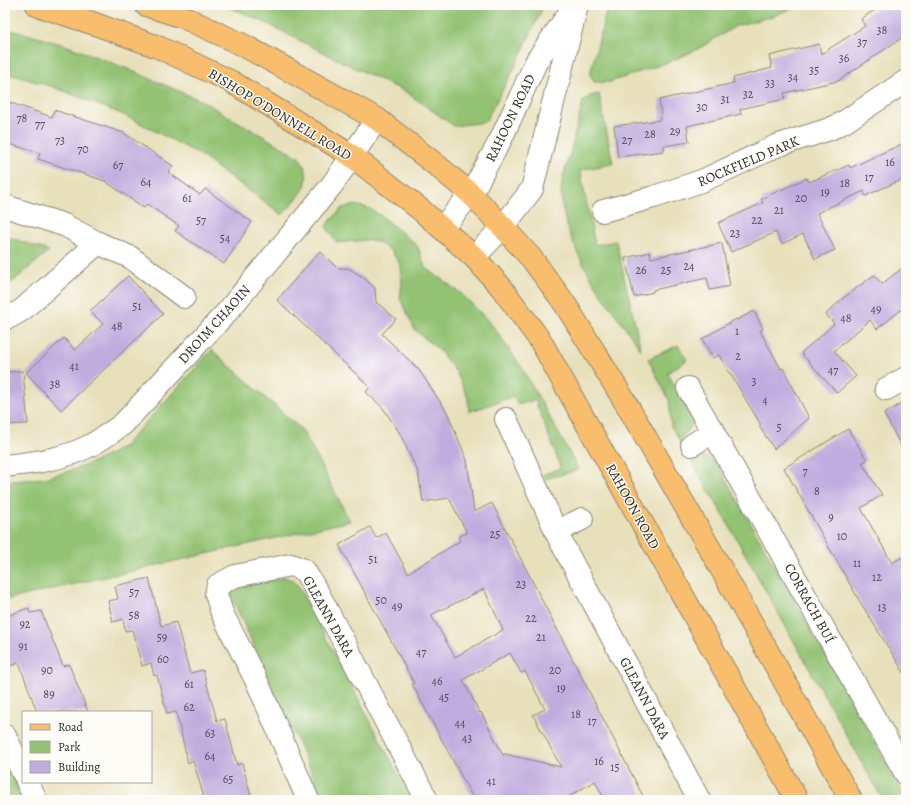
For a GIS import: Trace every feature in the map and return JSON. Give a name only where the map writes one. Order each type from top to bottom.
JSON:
[{"type":"main road","name":"BISHOP O'DONNELL ROAD","points":[[37,5],[158,47],[230,81],[352,156],[421,210],[474,257]]},
{"type":"main road","points":[[146,5],[183,17],[243,45],[378,119],[471,194],[532,259],[565,304],[624,400],[714,556],[851,800]]},
{"type":"main road","name":"RAHOON ROAD","points":[[474,257],[502,287],[540,340],[797,800]]},
{"type":"street","name":"RAHOON ROAD","points":[[442,228],[471,194],[501,139],[537,60],[576,5]]},
{"type":"street","name":"RAHOON ROAD","points":[[474,257],[503,227],[532,189],[576,5]]},
{"type":"street","name":"ROCKFIELD PARK","points":[[603,211],[654,198],[704,180],[776,146],[830,129],[844,122],[906,80]]},
{"type":"street","name":"DROIM CHAOIN","points":[[5,466],[49,459],[88,447],[123,424],[226,312],[332,185],[378,119]]},
{"type":"street","points":[[5,206],[64,225],[130,258],[184,297]]},
{"type":"street","points":[[5,318],[10,317],[22,310],[98,243]]},
{"type":"street","points":[[886,389],[906,378]]},
{"type":"street","name":"CORRACH BUÍ","points":[[688,388],[714,431],[906,774]]},
{"type":"street","name":"GLEANN DARA","points":[[506,419],[556,532],[699,800]]},
{"type":"street","points":[[692,445],[714,431]]},
{"type":"street","points":[[556,532],[582,519]]},
{"type":"street","name":"GLEANN DARA","points":[[308,800],[258,684],[222,613],[217,599],[216,594],[218,585],[235,576],[291,566],[304,570],[318,593],[426,800]]},
{"type":"street","points":[[5,736],[22,771]]},
{"type":"street","points":[[28,783],[36,800]]},
{"type":"green space","points":[[224,5],[544,5],[516,65],[485,122],[454,126],[406,92],[332,57],[266,23]]},
{"type":"green space","points":[[608,5],[800,5],[773,16],[736,26],[698,49],[669,62],[610,82],[594,82],[590,74]]},
{"type":"green space","points":[[5,29],[65,45],[123,67],[202,101],[299,157],[306,174],[304,188],[300,195],[282,215],[197,153],[124,115],[51,86],[5,73]]},
{"type":"green space","points":[[599,94],[613,164],[580,170],[595,245],[616,241],[641,350],[590,276],[570,235],[564,214],[561,193],[562,184],[583,101],[590,96]]},
{"type":"green space","points":[[355,205],[368,208],[380,215],[412,241],[418,247],[425,267],[463,295],[493,326],[522,368],[579,470],[545,479],[542,475],[561,468],[535,400],[518,405],[514,396],[469,412],[468,398],[456,372],[439,350],[415,330],[400,298],[402,283],[401,266],[391,251],[378,242],[367,240],[337,243],[326,226],[342,208]]},
{"type":"green space","points":[[5,236],[49,251],[5,288]]},
{"type":"green space","points":[[678,345],[687,360],[667,373],[678,390],[692,419],[691,426],[679,440],[671,426],[669,400],[648,359]]},
{"type":"green space","points":[[212,350],[303,431],[350,521],[5,600],[5,482],[43,478],[68,471],[97,461],[124,446]]},
{"type":"green space","points":[[705,458],[714,461],[717,464],[906,800],[883,800],[690,459]]},
{"type":"green space","points":[[284,577],[293,580],[299,587],[412,800],[324,800],[232,598],[232,592],[234,589]]},
{"type":"green space","points":[[5,762],[24,800],[5,800]]},
{"type":"building","points":[[882,5],[906,5],[906,35],[838,81],[784,93],[785,99],[740,109],[741,114],[687,126],[689,142],[664,146],[664,151],[618,157],[614,126],[660,120],[661,115],[659,100],[734,83],[733,78],[772,68],[769,56],[819,44],[821,54],[865,26],[861,19]]},
{"type":"building","points":[[5,101],[52,117],[54,110],[124,133],[173,166],[168,172],[200,195],[205,189],[252,222],[224,264],[175,231],[179,226],[147,204],[144,208],[105,181],[38,159],[40,153],[5,143]]},
{"type":"building","points":[[906,142],[906,178],[865,196],[864,191],[817,213],[835,250],[815,259],[803,234],[782,244],[776,232],[731,252],[718,223],[763,203],[761,199],[807,178],[809,182],[849,165],[850,168]]},
{"type":"building","points":[[722,243],[730,286],[710,290],[707,278],[653,290],[653,292],[634,297],[625,258],[650,252],[651,258]]},
{"type":"building","points":[[320,251],[337,268],[348,268],[363,277],[375,288],[376,302],[396,319],[382,334],[419,370],[447,412],[467,460],[474,512],[492,503],[645,800],[605,800],[595,781],[563,800],[474,800],[412,684],[414,683],[339,545],[370,527],[376,538],[386,533],[408,573],[460,541],[458,537],[467,533],[449,498],[423,502],[418,472],[399,432],[383,408],[366,392],[370,387],[277,300]],"holes":[[[484,589],[503,630],[455,657],[431,615]],[[510,653],[521,673],[525,671],[545,709],[533,715],[561,767],[505,754],[503,755],[463,680]]]},
{"type":"building","points":[[906,265],[906,306],[877,329],[870,320],[834,351],[856,376],[837,393],[801,353],[834,324],[826,314],[842,299],[874,275],[882,284]]},
{"type":"building","points":[[128,276],[163,314],[61,410],[26,373],[64,338],[75,350],[103,324],[90,311]]},
{"type":"building","points":[[754,311],[763,329],[760,331],[781,369],[783,368],[809,418],[774,449],[759,426],[761,425],[719,355],[713,358],[702,339],[736,319],[737,320]]},
{"type":"building","points":[[23,371],[28,424],[5,425],[5,372]]},
{"type":"building","points":[[906,401],[906,455],[884,414]]},
{"type":"building","points":[[848,429],[867,460],[862,463],[882,495],[861,508],[892,563],[906,555],[906,676],[859,600],[784,468]]},
{"type":"building","points":[[149,578],[161,626],[176,622],[190,673],[203,670],[217,721],[225,719],[237,765],[242,763],[252,800],[205,800],[193,761],[188,763],[176,712],[167,714],[157,675],[154,676],[151,663],[142,666],[132,630],[125,631],[123,619],[113,622],[108,601],[118,599],[115,586]]},
{"type":"building","points":[[28,608],[30,613],[41,611],[63,666],[69,664],[88,711],[37,711],[19,663],[11,666],[5,649],[5,617]]}]
